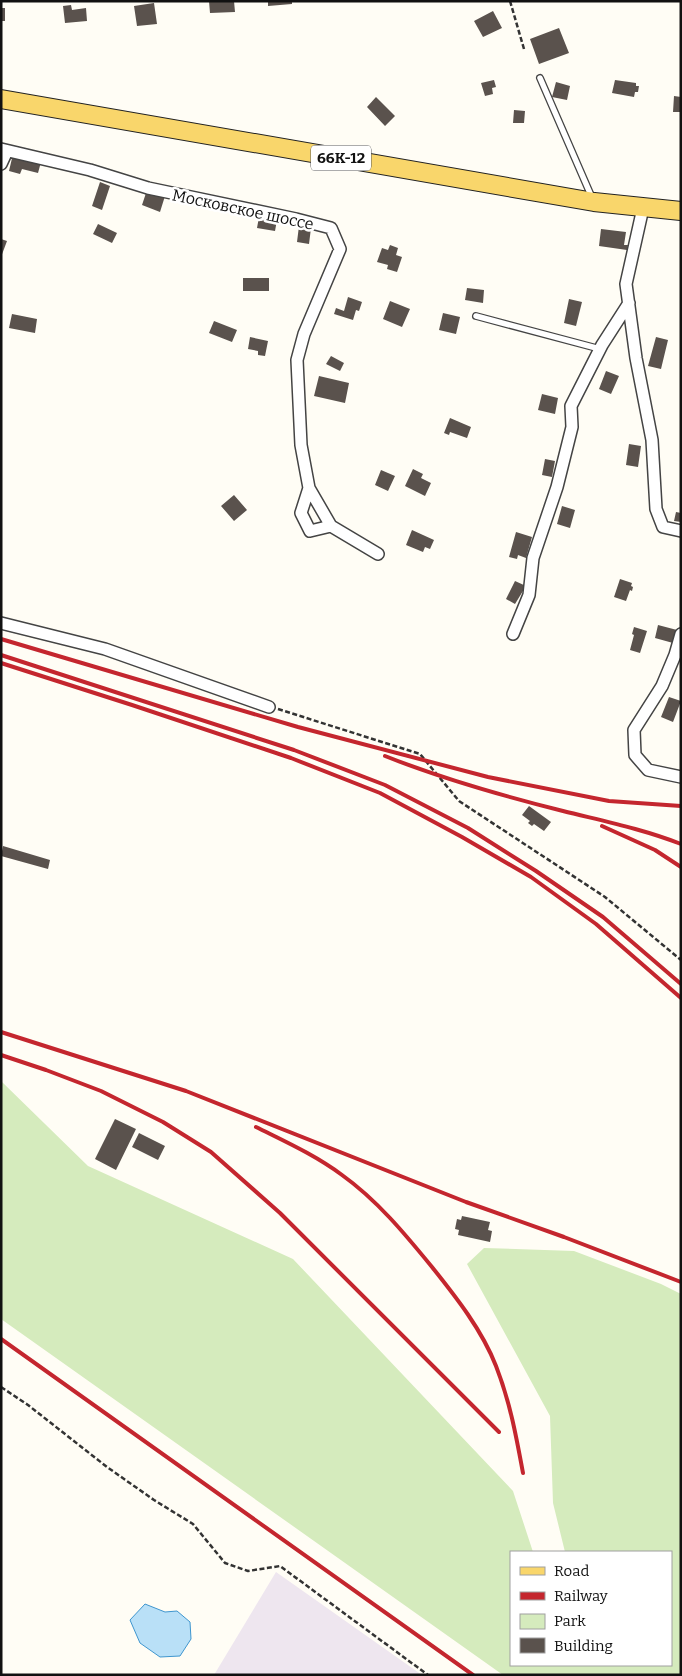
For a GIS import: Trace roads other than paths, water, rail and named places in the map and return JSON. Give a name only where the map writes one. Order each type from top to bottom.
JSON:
[{"type":"main road","name":"66К-12","points":[[1,99],[594,202],[681,211]]},
{"type":"street","points":[[1,164],[4,150]]},
{"type":"street","name":"Московское шоссе","points":[[4,150],[90,170],[148,188],[330,228],[340,249],[304,334],[297,360],[302,445],[309,488],[331,526],[378,554]]},
{"type":"street","points":[[643,208],[626,284],[636,358],[652,440],[656,509],[663,527],[681,531]]},
{"type":"street","points":[[513,634],[529,595],[533,558],[557,487],[572,427],[571,406],[600,349],[629,303]]},
{"type":"street","points":[[309,488],[302,513],[310,531],[331,526]]},
{"type":"street","points":[[1,623],[105,649],[269,706]]},
{"type":"street","points":[[681,634],[675,655],[662,686],[634,730],[635,755],[648,770],[681,777]]},
{"type":"lane","points":[[540,78],[594,202]]},
{"type":"lane","points":[[476,316],[600,349]]},
{"type":"water","points":[[145,1604],[165,1612],[177,1611],[190,1622],[191,1639],[180,1656],[160,1657],[140,1643],[130,1620]]},
{"type":"railway","points":[[1,639],[298,727],[488,777],[609,801],[681,806]]},
{"type":"railway","points":[[1,655],[294,750],[385,785],[468,828],[536,871],[603,917],[681,984]]},
{"type":"railway","points":[[1,663],[291,758],[380,793],[531,877],[596,924],[681,998]]},
{"type":"railway","points":[[385,756],[473,786],[638,830],[681,844]]},
{"type":"railway","points":[[602,826],[655,850],[681,867]]},
{"type":"railway","points":[[1,1032],[186,1091],[466,1202],[681,1282]]},
{"type":"railway","points":[[1,1055],[101,1091],[163,1122],[211,1152],[280,1213],[499,1432]]},
{"type":"railway","points":[[256,1127],[311,1155],[332,1168],[367,1195],[401,1230],[450,1290],[476,1327],[496,1366],[509,1406],[523,1473]]},
{"type":"railway","points":[[1,1339],[473,1675]]}]
